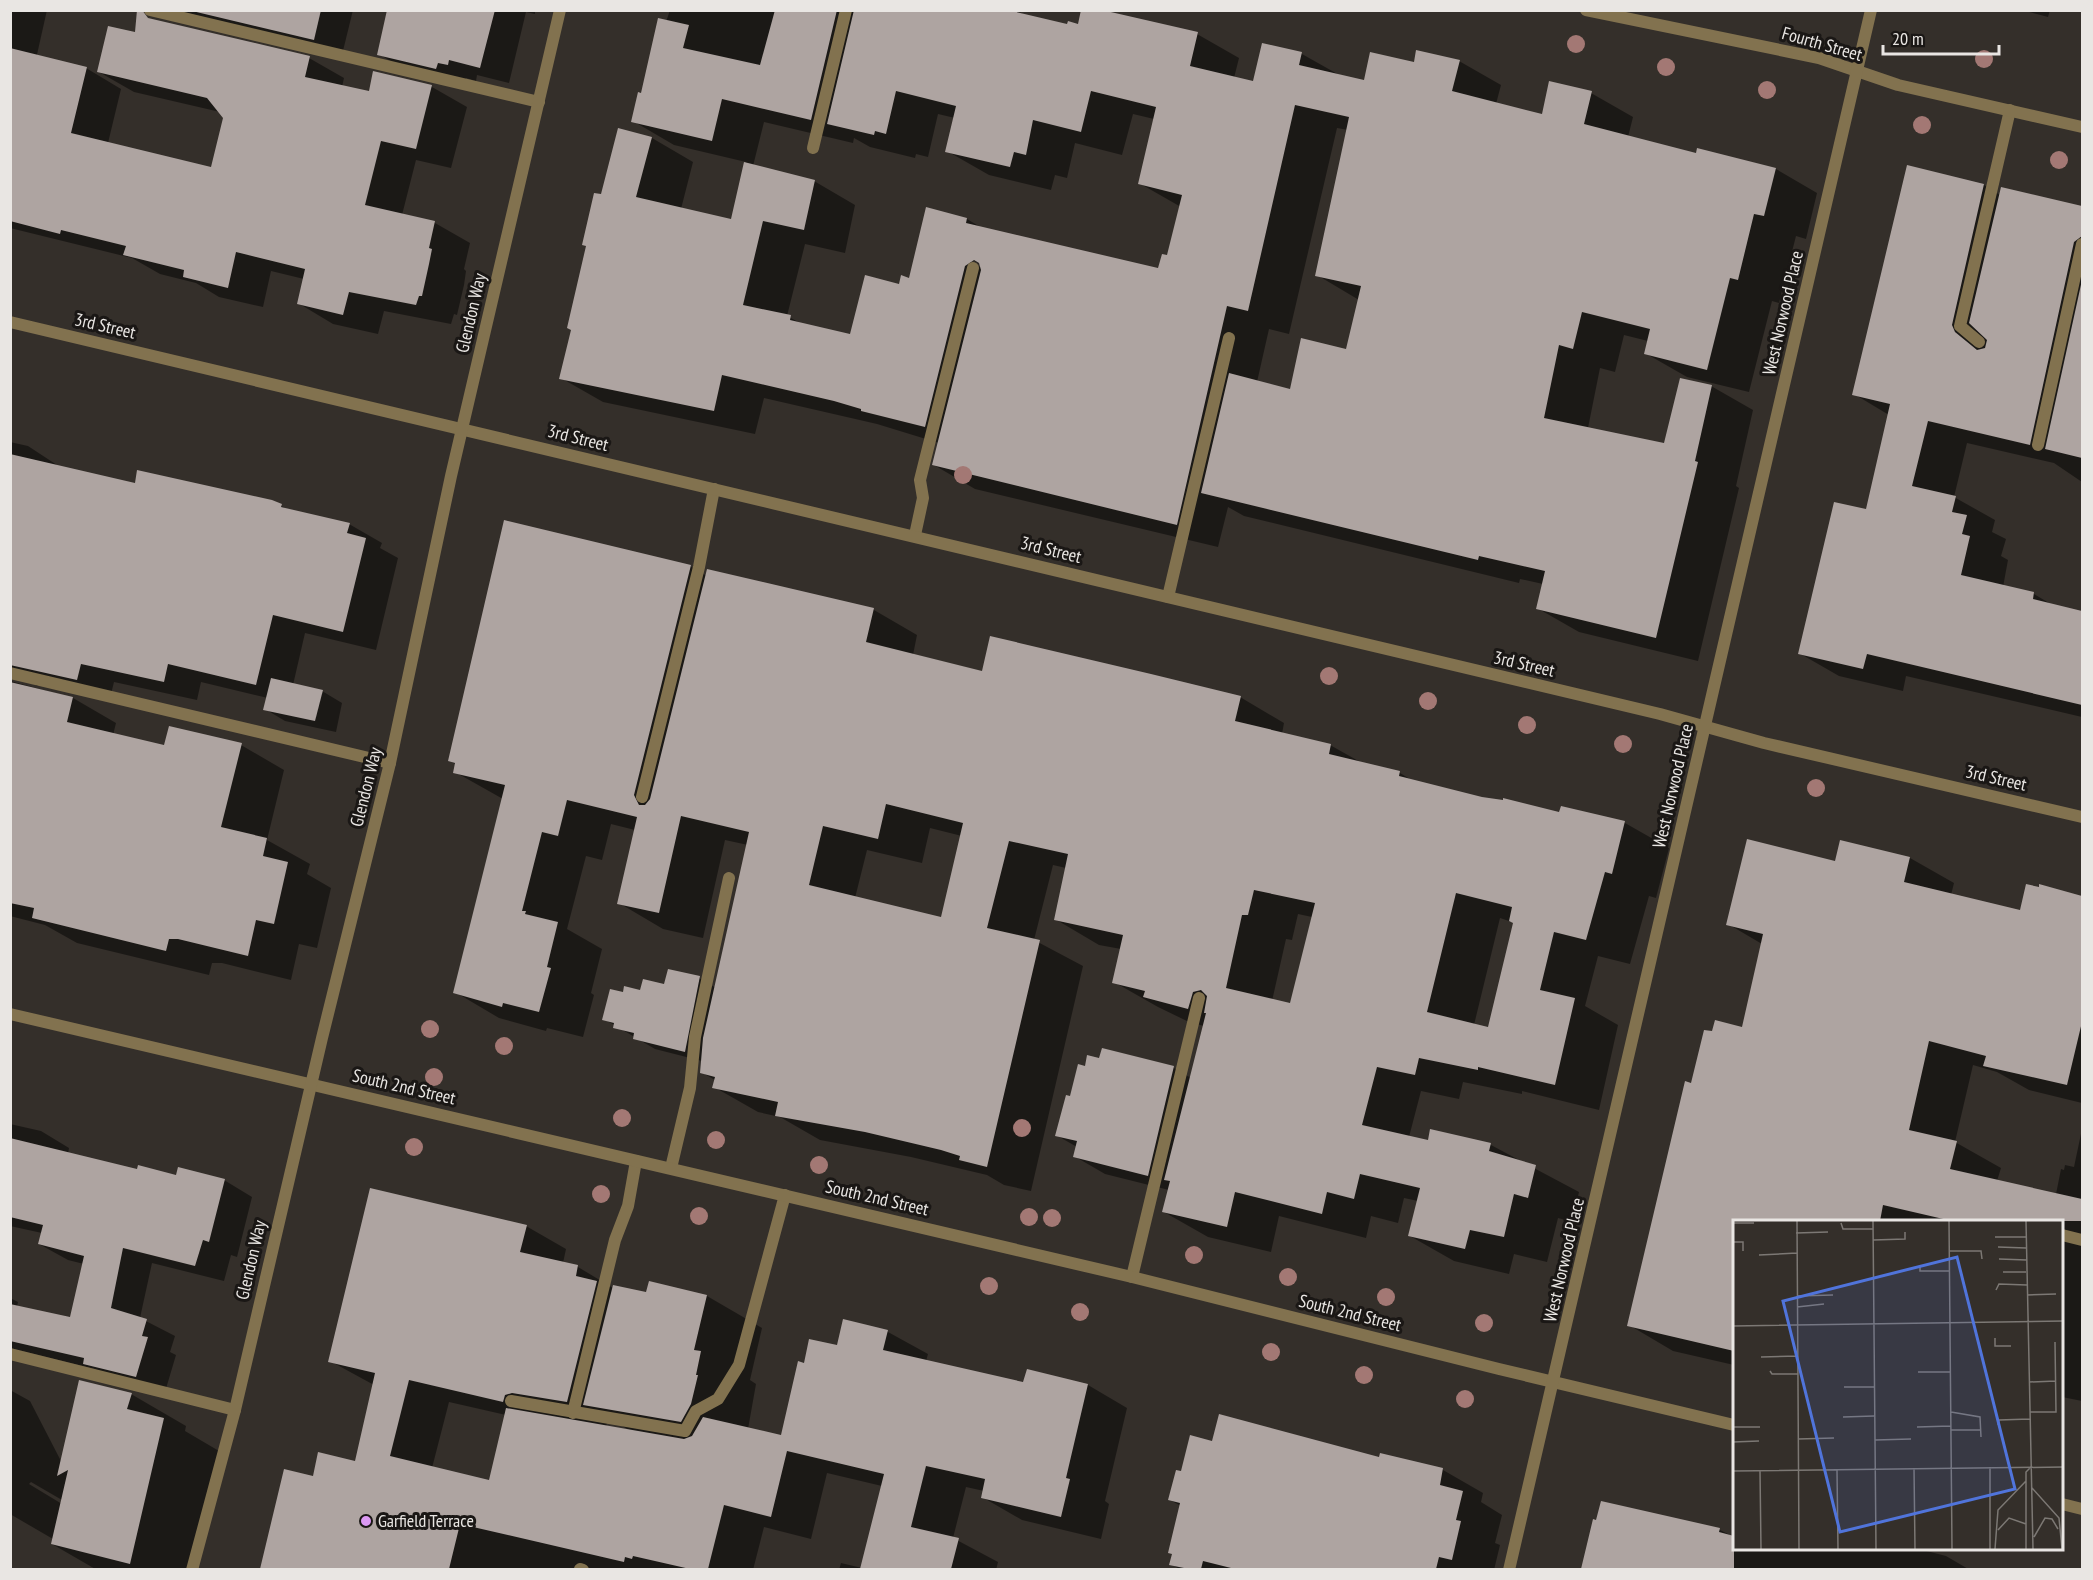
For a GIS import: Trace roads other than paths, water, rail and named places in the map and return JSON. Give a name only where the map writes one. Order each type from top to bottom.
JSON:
[{"type":"street","points":[[150,10],[539,102]]},
{"type":"street","name":"Glendon Way","points":[[192,1569],[235,1410],[311,1083],[390,764],[463,429],[560,10]]},
{"type":"street","points":[[813,148],[846,10]]},
{"type":"street","name":"West Norwood Place","points":[[1509,1569],[1871,10]]},
{"type":"street","name":"Fourth Street","points":[[1587,11],[1820,58],[1898,85],[2082,127]]},
{"type":"street","points":[[1979,342],[1960,326],[2010,110]]},
{"type":"street","points":[[2038,445],[2082,244]]},
{"type":"street","points":[[915,535],[923,498],[920,480],[973,268]]},
{"type":"street","name":"3rd Street","points":[[10,322],[915,535],[1764,743],[2082,817]]},
{"type":"street","points":[[1168,597],[1229,338]]},
{"type":"street","points":[[642,797],[699,567],[714,489]]},
{"type":"street","points":[[10,673],[390,764]]},
{"type":"street","points":[[671,1168],[690,1088],[695,1037],[729,878]]},
{"type":"street","points":[[1132,1277],[1199,998]]},
{"type":"street","name":"South 2nd Street","points":[[10,1014],[1132,1277],[1733,1425]]},
{"type":"street","points":[[573,1413],[602,1289],[628,1206],[636,1161]]},
{"type":"street","points":[[511,1401],[685,1431],[696,1411],[718,1399],[739,1365],[785,1195]]},
{"type":"street","points":[[2063,1235],[2082,1240]]},
{"type":"street","points":[[10,1354],[235,1410]]},
{"type":"street","points":[[2063,1504],[2082,1509]]},
{"type":"place","name":"Garfield Terrace","points":[[366,1521]]}]
